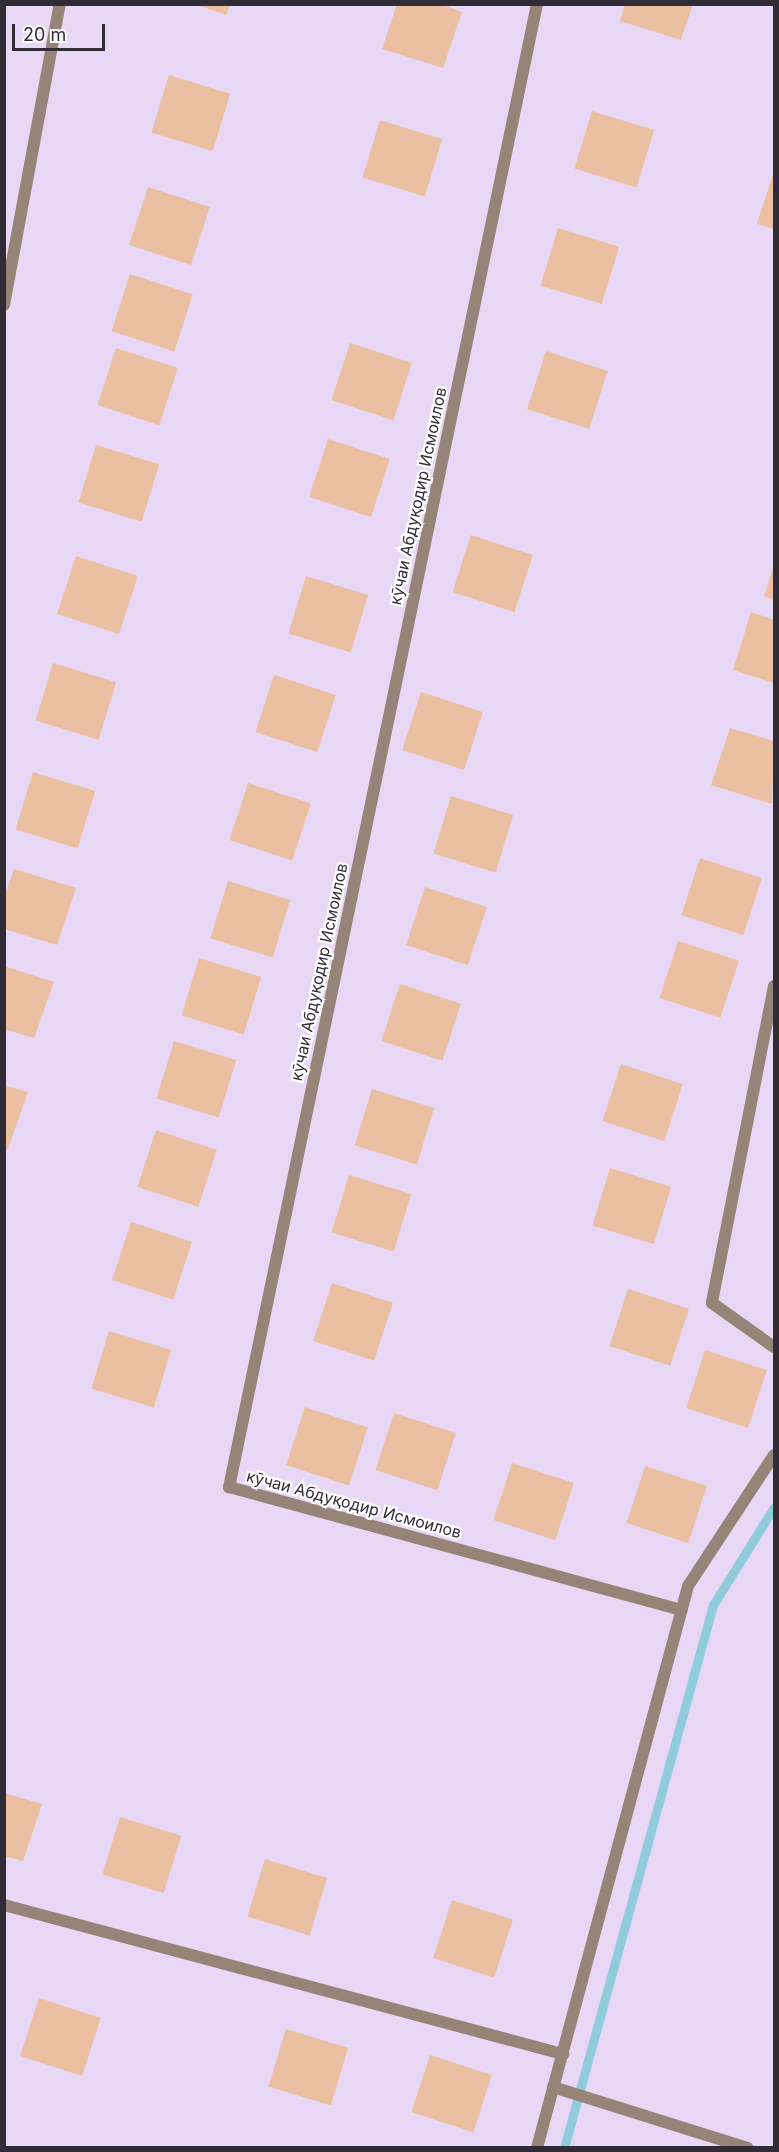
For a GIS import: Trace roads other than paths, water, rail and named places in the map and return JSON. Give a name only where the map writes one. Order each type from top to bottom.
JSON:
[{"type":"street","points":[[4,304],[60,4]]},
{"type":"street","name":"кӯчаи Абдуқодир Исмоилов","points":[[537,4],[229,1487],[682,1610]]},
{"type":"street","points":[[774,986],[712,1304],[774,1347]]},
{"type":"street","points":[[537,2148],[688,1586],[774,1455]]},
{"type":"street","points":[[4,1905],[563,2054]]},
{"type":"street","points":[[553,2088],[748,2148]]},
{"type":"waterway","points":[[564,2148],[713,1605],[774,1507]]}]
